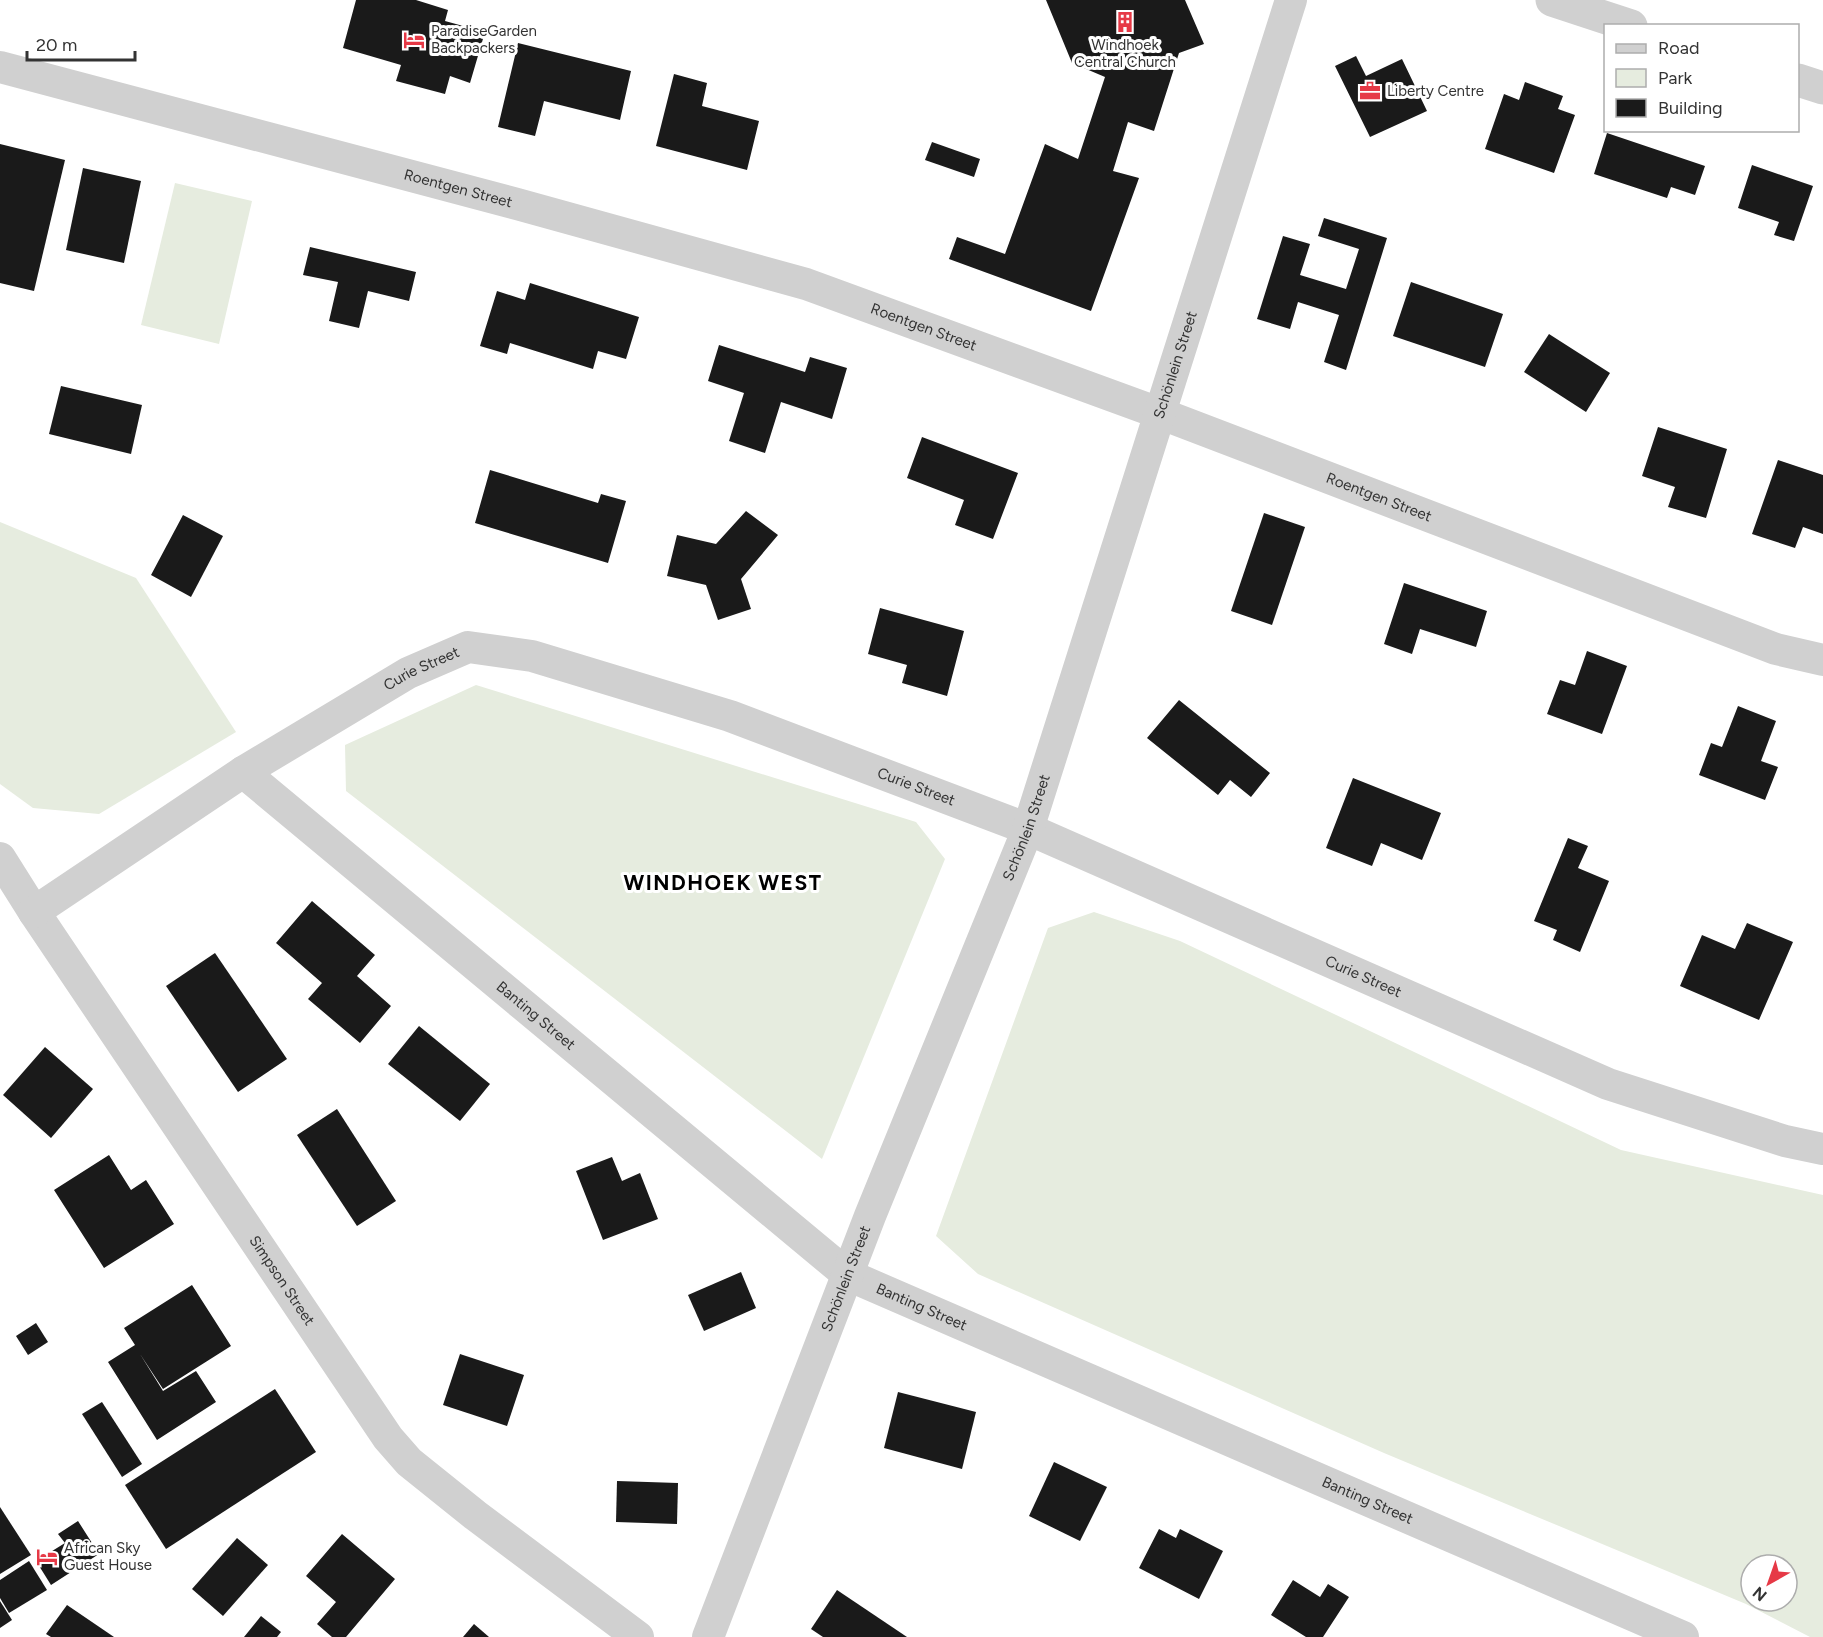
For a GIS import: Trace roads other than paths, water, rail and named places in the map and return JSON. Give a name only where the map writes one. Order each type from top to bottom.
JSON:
[{"type":"street","name":"Schönlein Street","points":[[708,1637],[848,1275],[1028,829],[1292,0]]},
{"type":"street","points":[[1552,0],[1625,24]]},
{"type":"street","name":"Roentgen Street","points":[[0,67],[517,204],[806,284],[1159,413],[1776,649],[1823,660]]},
{"type":"street","points":[[1799,81],[1823,88]]},
{"type":"street","name":"Curie Street","points":[[34,912],[243,772],[408,673],[468,647],[532,656],[729,716],[1028,829],[1608,1084],[1785,1142],[1823,1149]]},
{"type":"street","name":"Banting Street","points":[[243,772],[848,1275],[1683,1637]]},
{"type":"street","name":"Simpson Street","points":[[0,858],[388,1438],[410,1462],[475,1515],[638,1637]]},
{"type":"place","name":"Windhoek Central Church","points":[[1125,22]]},
{"type":"place","name":"ParadiseGarden Backpackers","points":[[414,40]]},
{"type":"place","name":"Liberty Centre","points":[[1370,91]]},
{"type":"place","name":"African Sky Guest House","points":[[47,1557]]},
{"type":"district","name":"WINDHOEK WEST","points":[[723,883]]}]
